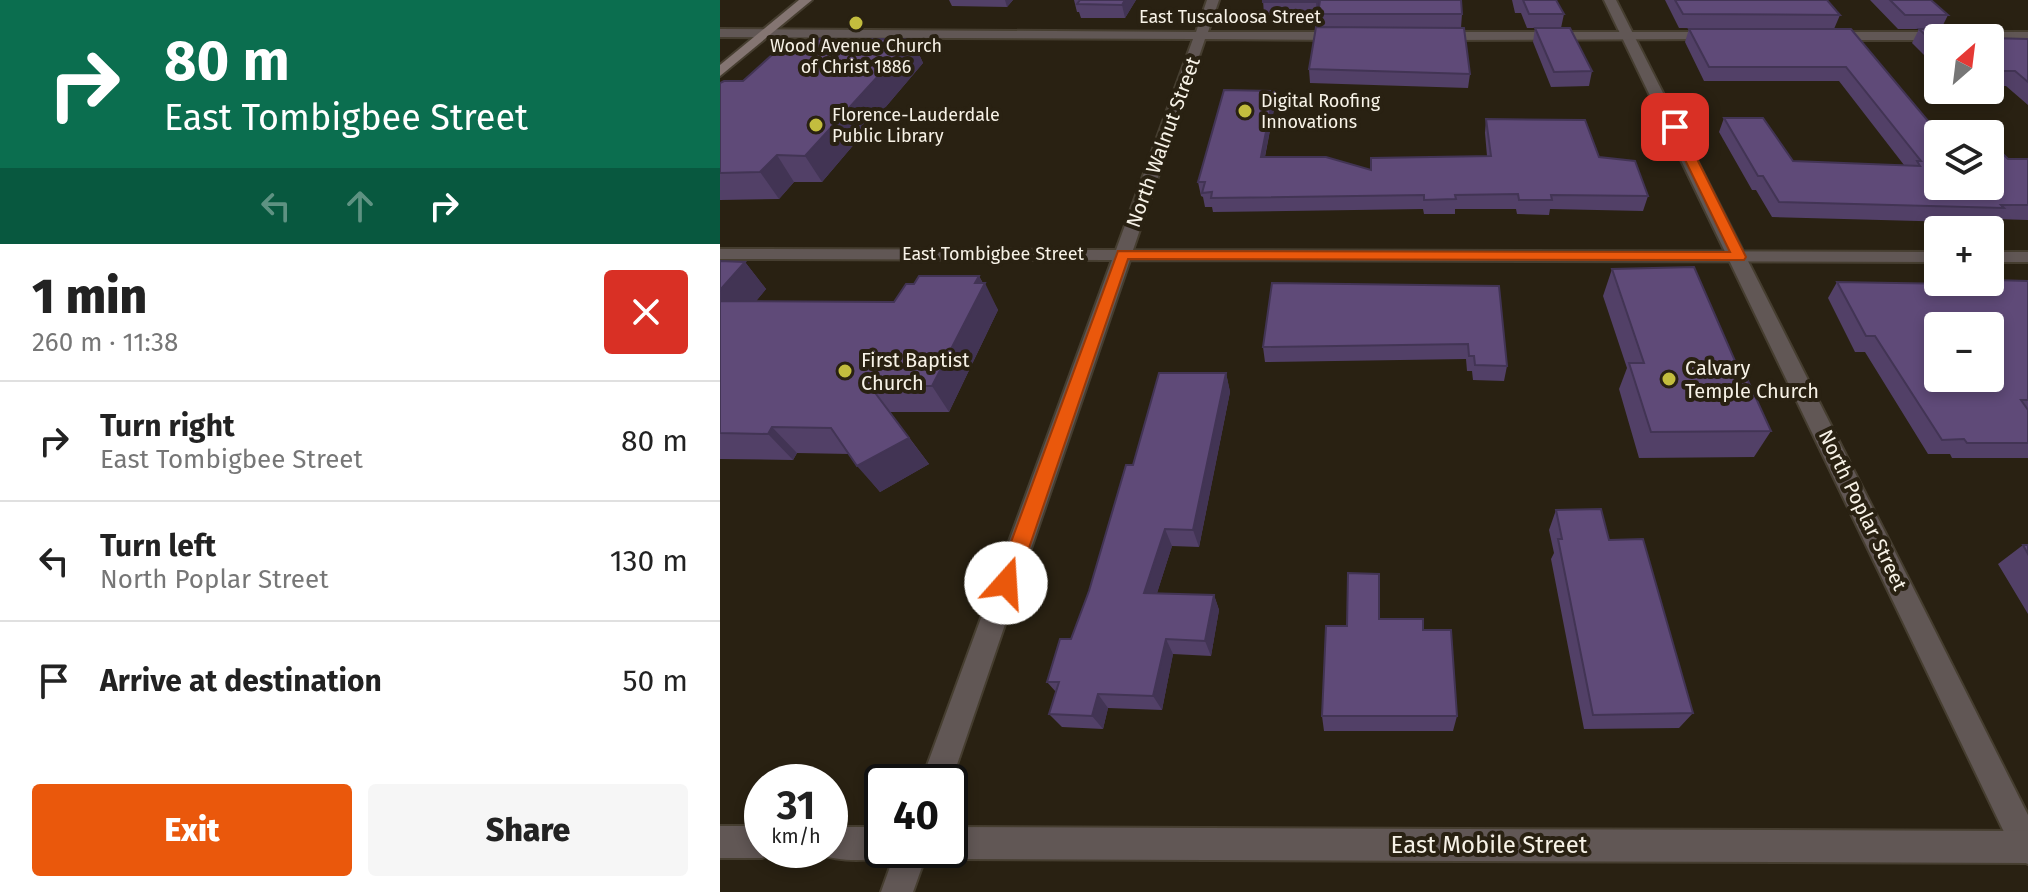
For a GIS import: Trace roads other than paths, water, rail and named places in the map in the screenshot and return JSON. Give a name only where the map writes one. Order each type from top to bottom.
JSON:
[{"type":"main road","points":[[720,72],[806,0]]},
{"type":"street","name":"North Walnut Street","points":[[942,764],[1213,0]]},
{"type":"street","name":"North Poplar Street","points":[[1610,0],[2028,847]]},
{"type":"street","name":"East Tuscaloosa Street","points":[[720,33],[1357,36]]},
{"type":"street","points":[[1420,36],[1728,36]]},
{"type":"street","points":[[1822,36],[2028,36]]},
{"type":"street","name":"East Tombigbee Street","points":[[720,254],[1924,257]]},
{"type":"street","points":[[2004,257],[2028,257]]},
{"type":"street","points":[[720,842],[744,842]]},
{"type":"street","name":"East Mobile Street","points":[[968,843],[2028,847]]},
{"type":"street","points":[[897,892],[906,868]]},
{"type":"place","name":"Wood Avenue Church of Christ 1886","points":[[856,23]]},
{"type":"place","name":"Digital Roofing Innovations","points":[[1245,111]]},
{"type":"place","name":"Florence-Lauderdale Public Library","points":[[816,125]]},
{"type":"place","name":"First Baptist Church","points":[[845,371]]},
{"type":"place","name":"Calvary Temple Church","points":[[1669,379]]}]
